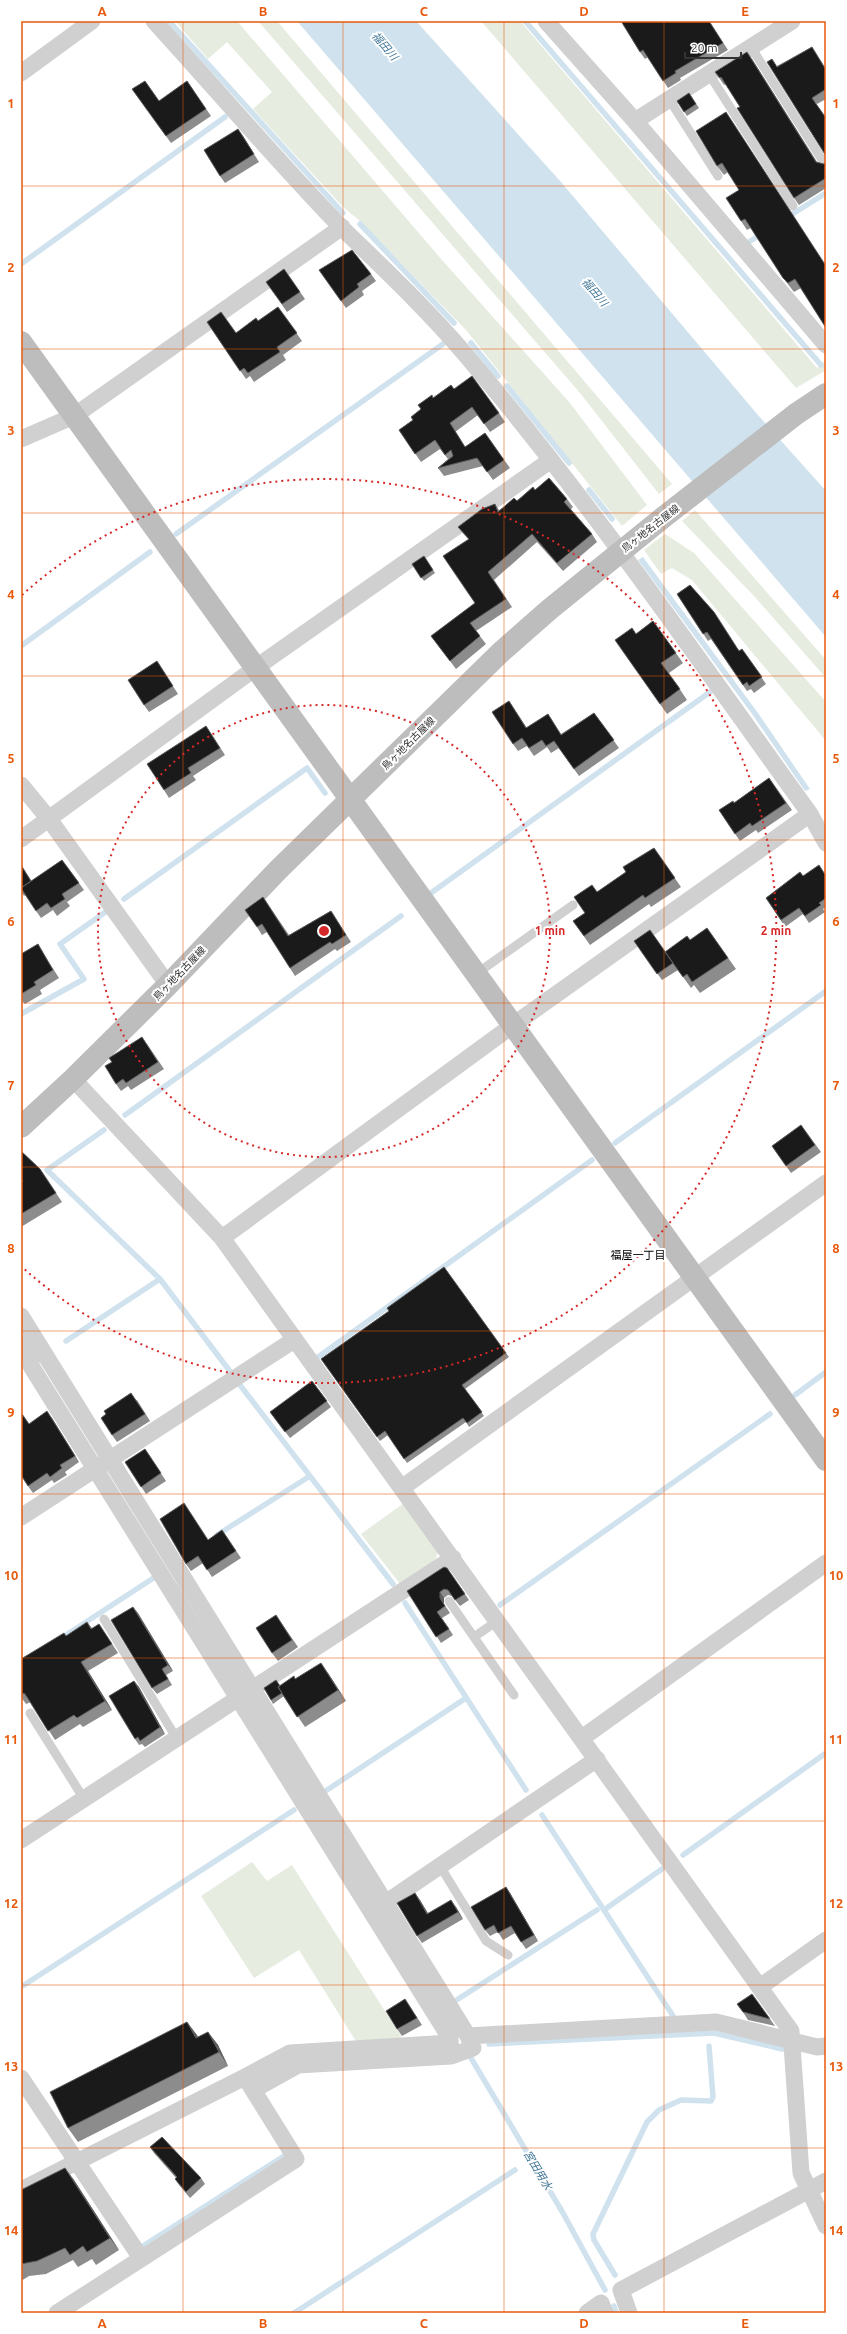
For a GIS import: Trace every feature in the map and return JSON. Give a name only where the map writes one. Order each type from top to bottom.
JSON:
[{"type":"street","points":[[21,73],[92,21]]},
{"type":"street","points":[[154,21],[342,227],[402,285],[464,352],[551,460],[620,552],[810,814],[826,843]]},
{"type":"street","points":[[546,21],[826,345]]},
{"type":"street","points":[[634,121],[792,21]]},
{"type":"street","points":[[21,439],[74,416],[342,227]]},
{"type":"street","points":[[21,342],[254,669],[351,800],[826,1460]]},
{"type":"street","name":"鳥ヶ地名古屋線","points":[[21,1127],[73,1079],[168,985],[278,870],[500,653],[550,609],[674,509],[796,414],[826,394]]},
{"type":"street","points":[[21,839],[254,669],[551,460]]},
{"type":"street","points":[[21,785],[49,819],[168,985]]},
{"type":"street","points":[[222,1238],[513,1025],[810,814]]},
{"type":"street","points":[[73,1079],[222,1238],[294,1340],[403,1487],[761,1986],[791,2031],[801,2173],[826,2226]]},
{"type":"street","points":[[403,1487],[826,1183]]},
{"type":"street","points":[[21,1316],[110,1459],[245,1694],[446,2032],[451,2049]]},
{"type":"street","points":[[21,1517],[294,1340]]},
{"type":"street","points":[[21,1344],[31,1360],[31,1366],[95,1469],[384,1904],[468,2036],[472,2048],[295,2059],[249,2084],[77,2162],[21,2190]]},
{"type":"street","points":[[21,1840],[453,1558]]},
{"type":"street","points":[[582,1738],[826,1563]]},
{"type":"street","points":[[384,1904],[597,1759]]},
{"type":"street","points":[[761,1986],[826,1940]]},
{"type":"street","points":[[468,2036],[716,2022],[817,2048],[826,2046]]},
{"type":"street","points":[[21,2078],[141,2258]]},
{"type":"street","points":[[62,2312],[141,2258],[296,2159],[249,2084]]},
{"type":"street","points":[[586,2313],[603,2308],[621,2290],[826,2181]]},
{"type":"street","points":[[621,2290],[629,2313]]},
{"type":"lane","points":[[752,47],[826,166]]},
{"type":"lane","points":[[709,74],[793,206]]},
{"type":"lane","points":[[669,99],[718,176]]},
{"type":"lane","points":[[476,974],[574,905]]},
{"type":"lane","points":[[449,1601],[514,1695]]},
{"type":"lane","points":[[104,1619],[177,1739]]},
{"type":"lane","points":[[474,1637],[498,1621]]},
{"type":"lane","points":[[30,1713],[84,1799]]},
{"type":"lane","points":[[440,1866],[486,1941],[508,1955]]},
{"type":"shaded area","points":[[175,21],[237,21],[442,260],[570,403],[647,505],[622,526],[466,330],[359,220],[344,208],[253,109],[272,92],[227,42],[208,59]]},
{"type":"shaded area","points":[[258,21],[277,21],[672,484],[659,494],[580,393]]},
{"type":"shaded area","points":[[481,21],[520,21],[817,368],[826,360],[826,370],[796,388]]},
{"type":"shaded area","points":[[695,510],[826,660],[826,678],[754,596],[682,521]]},
{"type":"shaded area","points":[[665,534],[694,553],[826,702],[826,741],[692,580],[672,568],[661,574],[644,550]]},
{"type":"shaded area","points":[[404,1503],[438,1552],[435,1562],[401,1585],[361,1534]]},
{"type":"shaded area","points":[[252,1862],[267,1881],[292,1865],[404,2041],[357,2043],[299,1950],[254,1978],[201,1896]]},
{"type":"water","name":"福田川","points":[[297,21],[416,21],[561,182],[757,414],[826,491],[826,637]]},
{"type":"water","points":[[643,557],[758,713],[810,789],[805,791],[752,714],[638,560]]},
{"type":"building","points":[[621,21],[709,21],[723,43],[675,71],[676,73],[663,81],[643,50],[640,52]]},
{"type":"building","points":[[812,47],[826,70],[826,89],[812,98],[826,118],[826,156],[767,62],[772,59],[777,67]]},
{"type":"building","points":[[747,52],[816,162],[824,164],[826,162],[826,178],[794,198],[737,108],[740,107],[721,77],[720,78],[715,72]]},
{"type":"building","points":[[145,81],[159,101],[187,81],[206,109],[166,136],[132,89]]},
{"type":"building","points":[[689,93],[696,104],[684,112],[677,101]]},
{"type":"building","points":[[726,112],[826,266],[826,328],[795,279],[788,283],[783,278],[745,219],[741,221],[726,198],[739,190],[722,163],[717,166],[696,131]]},
{"type":"building","points":[[238,129],[254,154],[220,176],[204,150]]},
{"type":"building","points":[[352,250],[371,274],[357,284],[359,287],[341,301],[319,270]]},
{"type":"building","points":[[284,269],[300,292],[282,304],[266,282]]},
{"type":"building","points":[[278,307],[297,333],[277,347],[280,352],[248,373],[244,368],[240,371],[207,322],[221,312],[236,333],[256,318],[258,321]]},
{"type":"building","points":[[472,376],[499,413],[484,424],[472,407],[450,423],[465,447],[485,433],[504,460],[487,472],[477,458],[438,468],[453,456],[451,450],[445,455],[435,440],[415,454],[399,430],[413,420],[411,417],[421,409],[418,405],[432,395],[433,398],[451,385],[454,389]]},
{"type":"building","points":[[549,478],[567,499],[564,502],[592,534],[557,563],[532,534],[488,572],[506,599],[470,623],[480,636],[450,661],[431,636],[475,603],[443,556],[469,539],[458,527],[482,509],[495,504],[498,512],[514,498],[517,501],[533,487],[535,490]]},
{"type":"building","points":[[424,556],[433,570],[421,578],[412,564]]},
{"type":"building","points":[[690,585],[714,612],[739,651],[742,649],[762,677],[749,686],[747,682],[743,685],[707,632],[703,634],[677,594]]},
{"type":"building","points":[[653,621],[676,653],[661,663],[680,689],[660,704],[615,640],[632,628],[636,634]]},
{"type":"building","points":[[157,661],[173,686],[144,705],[128,680]]},
{"type":"building","points":[[509,701],[526,728],[548,714],[561,735],[594,713],[614,740],[574,769],[554,741],[546,746],[542,740],[529,748],[522,738],[513,744],[492,712]]},
{"type":"building","points":[[206,726],[220,748],[188,768],[191,773],[164,790],[147,764]]},
{"type":"building","points":[[769,778],[786,803],[752,826],[750,823],[735,834],[719,810],[733,801],[734,803]]},
{"type":"building","points":[[654,848],[675,878],[645,898],[643,895],[584,936],[573,921],[585,913],[574,897],[592,885],[597,892],[626,872],[623,867]]},
{"type":"building","points":[[62,860],[79,883],[62,894],[65,899],[51,908],[47,903],[36,911],[21,888]]},
{"type":"building","points":[[21,865],[31,881],[21,888]]},
{"type":"building","points":[[819,865],[826,876],[826,898],[819,903],[821,905],[805,916],[799,908],[781,920],[766,898],[800,872],[803,876]]},
{"type":"building","points":[[263,897],[288,936],[331,911],[346,935],[332,944],[330,942],[290,968],[262,924],[257,927],[245,910]]},
{"type":"building","points":[[707,928],[728,958],[692,982],[687,974],[683,977],[665,952],[687,936],[690,940]]},
{"type":"building","points":[[650,930],[673,963],[657,974],[634,941]]},
{"type":"building","points":[[38,944],[53,970],[34,982],[36,985],[21,994],[21,954]]},
{"type":"building","points":[[142,1037],[158,1062],[126,1083],[123,1079],[116,1084],[105,1066],[112,1062],[109,1058]]},
{"type":"building","points":[[801,1125],[815,1145],[786,1166],[772,1146]]},
{"type":"building","points":[[21,1151],[40,1169],[56,1193],[21,1214],[21,1182],[23,1181],[21,1179]]},
{"type":"building","points":[[444,1267],[506,1353],[462,1385],[482,1412],[467,1423],[463,1418],[404,1459],[385,1431],[377,1437],[321,1359],[389,1311],[387,1308]]},
{"type":"building","points":[[312,1381],[327,1401],[285,1432],[270,1412]]},
{"type":"building","points":[[131,1393],[145,1414],[112,1435],[101,1418],[106,1414],[104,1411]]},
{"type":"building","points":[[47,1411],[75,1456],[60,1465],[62,1468],[50,1477],[47,1473],[28,1486],[21,1475],[21,1414],[29,1424]]},
{"type":"building","points":[[145,1449],[161,1473],[141,1487],[125,1462]]},
{"type":"building","points":[[184,1503],[208,1540],[222,1530],[236,1551],[207,1570],[198,1556],[186,1564],[160,1519]]},
{"type":"building","points":[[444,1567],[447,1568],[465,1594],[455,1600],[448,1590],[444,1589],[440,1592],[440,1598],[445,1606],[437,1612],[449,1629],[436,1637],[407,1591]]},
{"type":"building","points":[[133,1607],[168,1665],[162,1669],[168,1679],[152,1688],[111,1620]]},
{"type":"building","points":[[276,1615],[292,1640],[272,1653],[256,1628]]},
{"type":"building","points":[[87,1622],[91,1629],[99,1624],[112,1644],[81,1662],[105,1701],[77,1718],[74,1715],[48,1731],[24,1693],[21,1695],[21,1659],[64,1633],[66,1636]]},
{"type":"building","points":[[321,1663],[338,1690],[297,1717],[278,1687],[294,1676],[295,1679]]},
{"type":"building","points":[[276,1680],[282,1693],[271,1700],[264,1688]]},
{"type":"building","points":[[134,1681],[160,1727],[140,1741],[138,1737],[135,1739],[109,1696]]},
{"type":"building","points":[[506,1887],[534,1935],[521,1942],[511,1926],[498,1933],[494,1925],[485,1930],[471,1907]]},
{"type":"building","points":[[415,1893],[427,1914],[451,1900],[458,1912],[417,1936],[397,1903]]},
{"type":"building","points":[[752,1994],[770,2019],[743,2012],[737,2004]]},
{"type":"building","points":[[405,1999],[417,2018],[397,2029],[386,2011]]},
{"type":"building","points":[[187,2022],[196,2038],[208,2032],[219,2052],[68,2128],[50,2092]]},
{"type":"building","points":[[162,2137],[201,2178],[186,2192],[175,2179],[177,2177],[150,2147]]},
{"type":"building","points":[[65,2168],[110,2238],[87,2252],[83,2246],[70,2255],[65,2248],[37,2261],[21,2264],[21,2190]]},
{"type":"waterway","points":[[169,21],[343,213]]},
{"type":"waterway","points":[[525,21],[821,365]]},
{"type":"waterway","points":[[21,264],[225,117]]},
{"type":"waterway","points":[[786,218],[826,193]]},
{"type":"waterway","points":[[360,224],[454,323]]},
{"type":"waterway","points":[[747,243],[762,234]]},
{"type":"waterway","points":[[471,343],[498,376]]},
{"type":"waterway","points":[[176,534],[443,344]]},
{"type":"waterway","points":[[507,386],[569,463]]},
{"type":"waterway","points":[[589,490],[612,519]]},
{"type":"waterway","points":[[21,646],[150,552]]},
{"type":"waterway","points":[[431,893],[710,692]]},
{"type":"waterway","points":[[124,899],[307,768],[325,793]]},
{"type":"waterway","points":[[21,1014],[84,979],[60,944],[104,913]]},
{"type":"waterway","points":[[125,1115],[401,916]]},
{"type":"waterway","points":[[615,1143],[826,991]]},
{"type":"waterway","points":[[104,1130],[47,1170],[160,1279],[229,1370]]},
{"type":"waterway","points":[[318,1357],[592,1160]]},
{"type":"waterway","points":[[66,1341],[160,1279]]},
{"type":"waterway","points":[[795,1395],[826,1372]]},
{"type":"waterway","points":[[240,1385],[393,1584]]},
{"type":"waterway","points":[[500,1605],[770,1414]]},
{"type":"waterway","points":[[217,1535],[310,1476]]},
{"type":"waterway","points":[[60,1639],[155,1577]]},
{"type":"waterway","points":[[178,1586],[236,1679]]},
{"type":"waterway","points":[[405,1603],[526,1790]]},
{"type":"waterway","points":[[327,1790],[466,1698]]},
{"type":"waterway","points":[[683,1855],[826,1753]]},
{"type":"waterway","points":[[21,1987],[294,1810]]},
{"type":"waterway","points":[[542,1815],[675,2019]]},
{"type":"waterway","points":[[604,1910],[662,1869]]},
{"type":"waterway","points":[[455,2001],[597,1910]]},
{"type":"waterway","points":[[489,2044],[714,2033],[782,2049]]},
{"type":"waterway","points":[[615,2275],[594,2240],[593,2234],[647,2122],[659,2110],[681,2100],[711,2101],[713,2097],[709,2046]]},
{"type":"waterway","name":"宮田用水","points":[[468,2053],[563,2213],[605,2290]]},
{"type":"waterway","points":[[143,2246],[284,2156]]},
{"type":"waterway","points":[[294,2313],[515,2170]]},
{"type":"waterway","name":"宮田用水","points":[[614,2306],[616,2313]]},
{"type":"district","name":"福屋一丁目","points":[[638,1255]]}]
